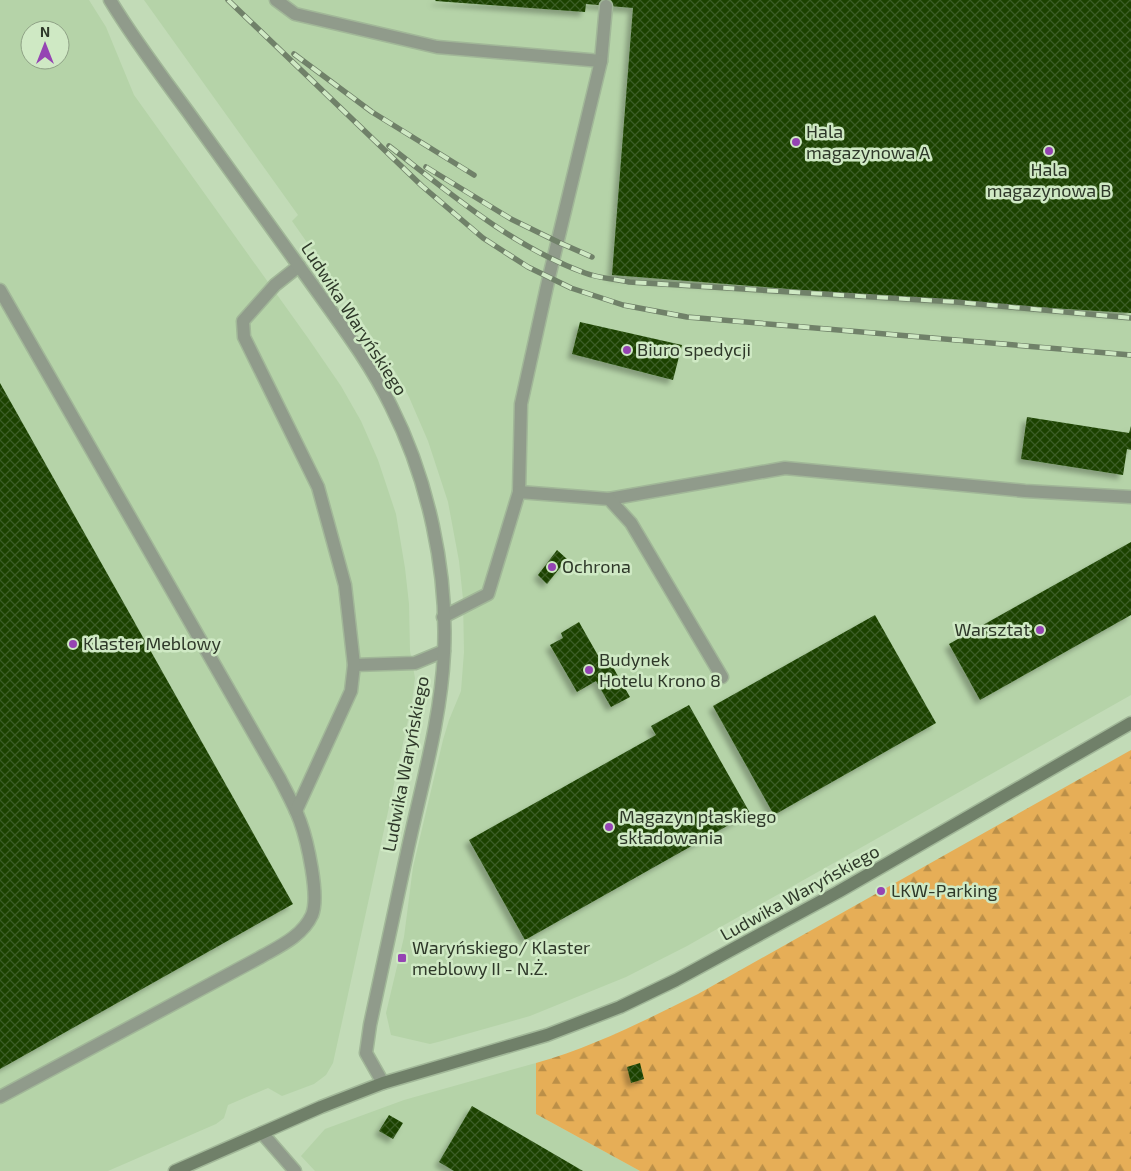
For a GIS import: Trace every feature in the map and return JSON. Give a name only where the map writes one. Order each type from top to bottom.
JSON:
[{"type":"street","name":"Ludwika Waryńskiego","points":[[110,0],[369,368],[391,406],[422,482],[439,564],[444,652],[433,738],[370,1026],[366,1052],[383,1083]]},
{"type":"street","points":[[276,0],[295,14],[437,47],[601,61]]},
{"type":"street","points":[[443,617],[488,594],[519,492],[521,404],[601,61],[606,6]]},
{"type":"street","points":[[296,811],[351,691],[354,665],[345,585],[318,487],[244,337],[243,321],[275,285],[299,266]]},
{"type":"street","points":[[0,290],[280,779],[300,821],[315,893],[312,915],[297,935],[259,958],[0,1098]]},
{"type":"street","points":[[519,492],[609,499],[785,468],[1026,491],[1131,497]]},
{"type":"street","points":[[609,499],[631,522],[722,677]]},
{"type":"street","points":[[354,665],[416,663],[444,652]]},
{"type":"street","name":"Ludwika Waryńskiego","points":[[174,1171],[321,1107],[383,1083],[547,1035],[620,1007],[668,984],[855,883],[1131,723]]},
{"type":"street","points":[[262,1133],[295,1171]]},
{"type":"shaded area","points":[[0,0],[89,0],[106,27],[134,95],[308,338],[341,386],[361,421],[378,460],[396,514],[409,604],[410,651],[415,678],[412,702],[333,1063],[326,1075],[314,1084],[282,1096],[268,1088],[228,1105],[224,1118],[216,1124],[108,1171],[0,1171]]},
{"type":"shaded area","points":[[144,0],[1131,0],[1131,695],[687,946],[626,977],[530,1016],[430,1044],[391,1035],[386,1013],[404,937],[413,867],[443,740],[461,691],[464,652],[463,599],[459,561],[448,502],[428,441],[409,397],[396,373],[292,221],[298,215]]},
{"type":"shaded area","points":[[536,1063],[536,1114],[640,1171],[315,1171],[301,1156],[325,1129],[404,1100]]},
{"type":"green space","points":[[1131,750],[1131,1171],[640,1171],[536,1114],[536,1063],[599,1041],[698,994]]},
{"type":"building","name":"Hala magazynowa A","points":[[436,0],[1131,0],[1131,313],[956,302],[612,275],[633,8],[586,4],[585,12]]},
{"type":"building","name":"Biuro spedycji","points":[[580,322],[682,345],[673,380],[572,354]]},
{"type":"building","name":"Klaster Meblowy","points":[[0,383],[293,904],[0,1069]]},
{"type":"building","points":[[1027,417],[1129,433],[1131,426],[1131,450],[1127,449],[1123,475],[1021,459]]},
{"type":"building","name":"Warsztat","points":[[1131,542],[1131,615],[980,700],[949,644]]},
{"type":"building","name":"Ochrona","points":[[557,550],[567,559],[547,584],[538,575]]},
{"type":"building","points":[[875,615],[936,723],[774,815],[713,706]]},
{"type":"building","name":"Budynek Hotelu Krono 8","points":[[579,622],[600,659],[606,655],[630,697],[611,707],[596,681],[577,692],[550,645],[563,638],[561,633]]},
{"type":"building","name":"Magazyn płaskiego składowania","points":[[689,705],[750,813],[525,940],[469,840],[656,735],[651,726]]},
{"type":"building","points":[[640,1063],[644,1079],[631,1083],[627,1067]]},
{"type":"building","points":[[472,1106],[583,1171],[454,1171],[439,1162]]},
{"type":"building","points":[[389,1115],[403,1123],[393,1139],[379,1131]]},
{"type":"railway","points":[[228,0],[422,186],[483,238],[528,267],[571,288],[623,305],[687,317],[1131,355]]},
{"type":"railway","points":[[294,54],[372,112],[474,175]]},
{"type":"railway","points":[[389,146],[458,200],[507,233],[558,262],[595,276],[629,282],[956,302],[1131,318]]},
{"type":"railway","points":[[426,167],[511,219],[592,257]]},
{"type":"place","name":"Hala magazynowa A","points":[[796,142]]},
{"type":"place","name":"Hala magazynowa B","points":[[1049,151]]},
{"type":"place","name":"Biuro spedycji","points":[[627,350]]},
{"type":"place","name":"Ochrona","points":[[552,567]]},
{"type":"place","name":"Warsztat","points":[[1040,630]]},
{"type":"place","name":"Klaster Meblowy","points":[[73,644]]},
{"type":"place","name":"Budynek Hotelu Krono 8","points":[[589,670]]},
{"type":"place","name":"Magazyn płaskiego składowania","points":[[609,827]]},
{"type":"place","name":"LKW-Parking","points":[[881,891]]},
{"type":"place","name":"Waryńskiego/ Klaster meblowy II - N.Ż.","points":[[402,958]]}]
